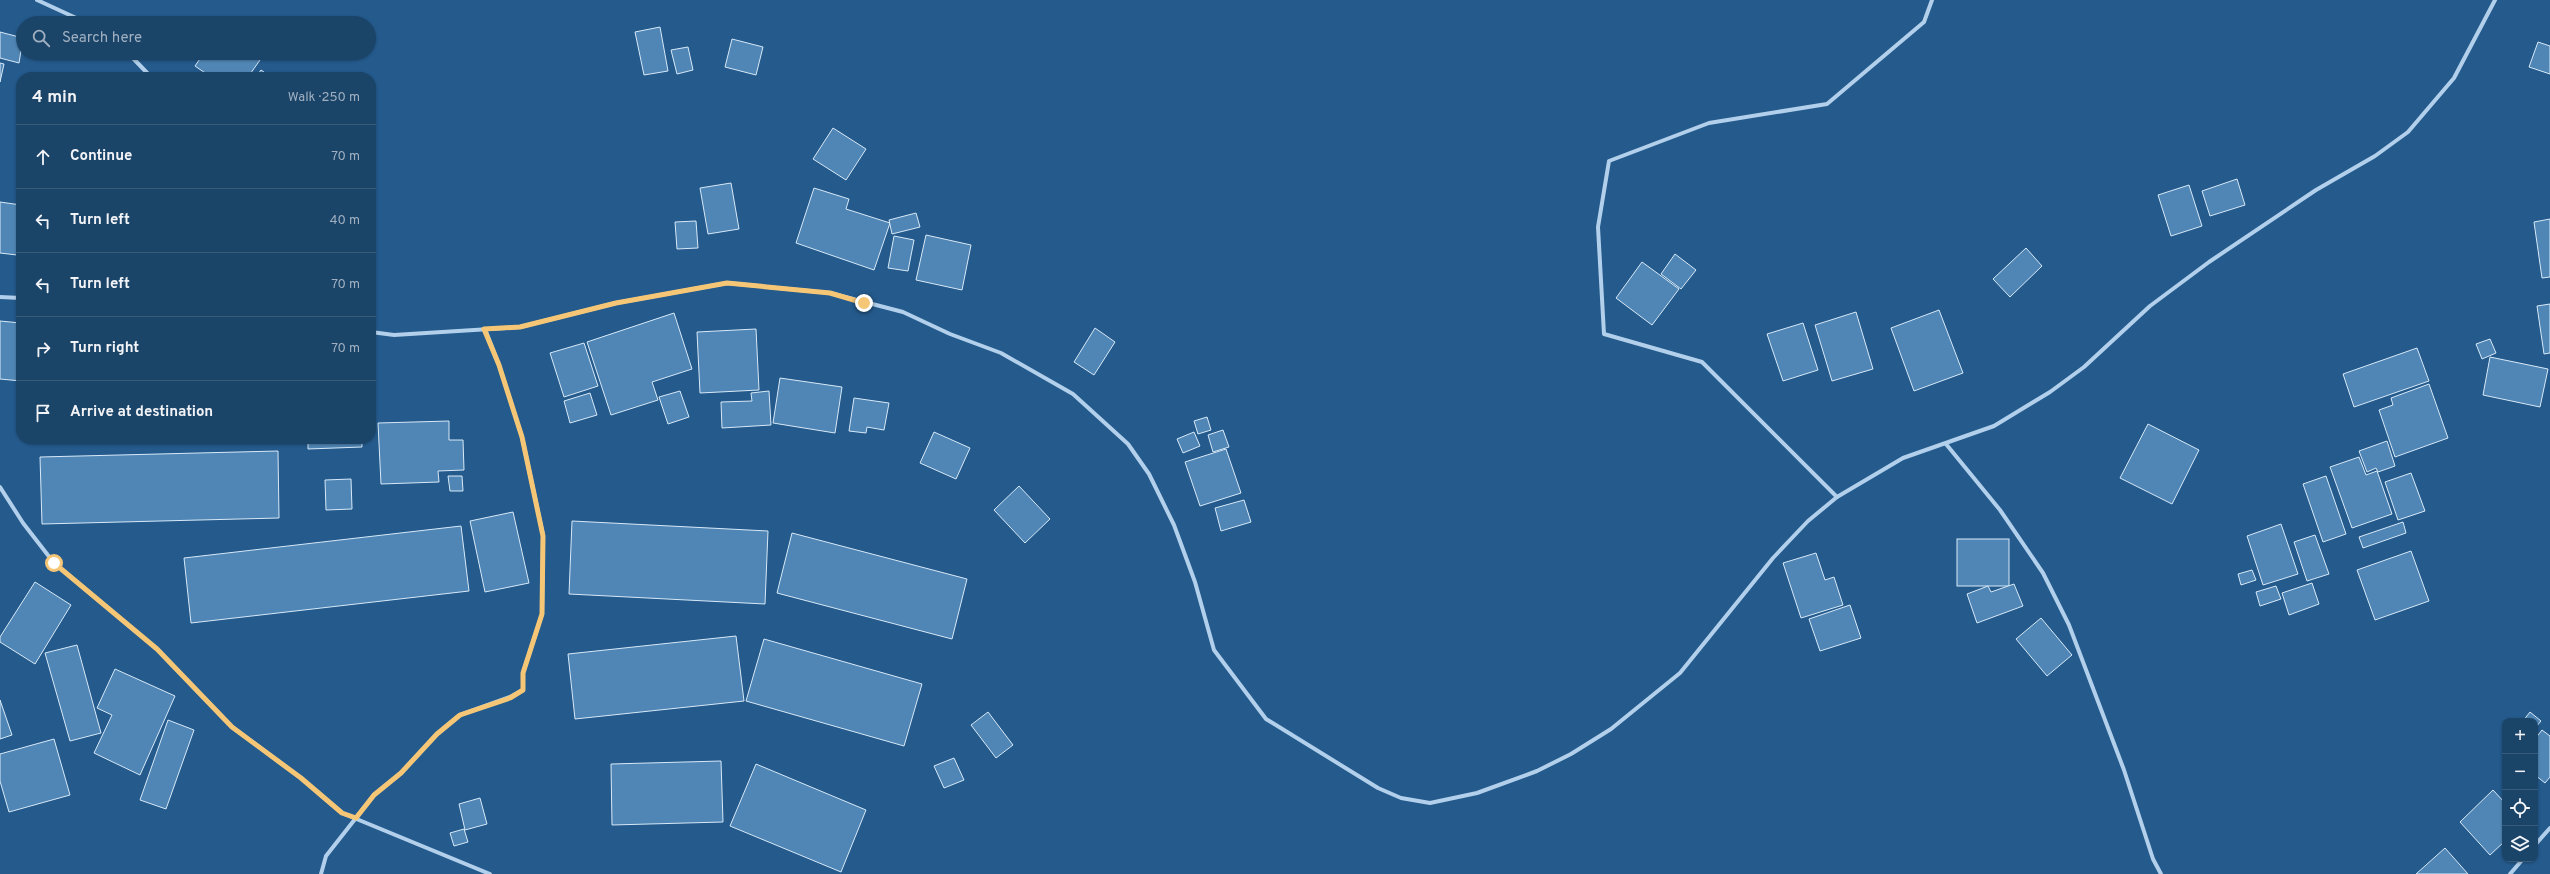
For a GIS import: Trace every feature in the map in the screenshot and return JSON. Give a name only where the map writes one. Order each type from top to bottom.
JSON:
[{"type":"street","points":[[37,0],[72,16]]},
{"type":"street","points":[[1837,497],[1702,362],[1604,334],[1598,227],[1609,161],[1709,123],[1827,104],[1924,22],[1932,0]]},
{"type":"street","points":[[376,333],[394,335],[520,327],[616,303],[727,283],[830,293],[903,312],[950,334],[1001,352],[1073,394],[1108,424],[1132,450],[1149,474],[1174,525],[1195,582],[1214,650],[1266,719],[1378,788],[1401,798],[1430,803],[1477,793],[1537,771],[1571,754],[1611,729],[1680,673],[1773,558],[1808,521],[1837,497],[1903,458],[1994,426],[2050,392],[2084,367],[2150,306],[2209,262],[2316,190],[2375,156],[2408,132],[2454,78],[2495,0]]},
{"type":"street","points":[[135,60],[146,72]]},
{"type":"street","points":[[0,297],[16,298]]},
{"type":"street","points":[[321,874],[326,856],[374,795],[401,773],[437,734],[460,715],[510,698],[523,690],[523,673],[542,614],[543,536],[522,437],[499,365],[484,329]]},
{"type":"street","points":[[1946,444],[2000,510],[2043,573],[2070,625],[2124,770],[2153,859],[2161,874]]},
{"type":"street","points":[[0,487],[23,523],[54,563],[157,649],[232,727],[301,778],[342,813],[490,874]]},
{"type":"street","points":[[2538,842],[2550,828]]},
{"type":"street","points":[[2510,874],[2520,862]]},
{"type":"building","points":[[660,27],[668,71],[644,75],[635,32]]},
{"type":"building","points":[[0,32],[16,36],[16,60],[19,60],[19,63],[0,58]]},
{"type":"building","points":[[732,39],[763,47],[756,75],[725,67]]},
{"type":"building","points":[[2538,42],[2550,46],[2550,74],[2529,67]]},
{"type":"building","points":[[688,47],[693,70],[677,74],[671,50]]},
{"type":"building","points":[[199,60],[260,60],[252,72],[204,72],[195,66]]},
{"type":"building","points":[[0,63],[4,64],[0,82]]},
{"type":"building","points":[[833,128],[866,149],[846,180],[813,159]]},
{"type":"building","points":[[2237,179],[2245,205],[2210,216],[2202,191]]},
{"type":"building","points":[[731,183],[739,229],[708,234],[700,188]]},
{"type":"building","points":[[2189,185],[2202,226],[2171,236],[2158,195]]},
{"type":"building","points":[[814,188],[849,199],[846,209],[890,223],[874,270],[796,243]]},
{"type":"building","points":[[0,202],[16,204],[16,255],[0,253]]},
{"type":"building","points":[[916,213],[920,227],[892,234],[889,220]]},
{"type":"building","points":[[2550,219],[2550,277],[2542,278],[2534,222]]},
{"type":"building","points":[[696,221],[698,248],[677,249],[675,222]]},
{"type":"building","points":[[926,235],[971,245],[962,290],[916,280]]},
{"type":"building","points":[[894,236],[914,240],[908,271],[888,268]]},
{"type":"building","points":[[2026,248],[2042,266],[2010,297],[1993,279]]},
{"type":"building","points":[[1675,254],[1696,270],[1681,289],[1661,274]]},
{"type":"building","points":[[1642,262],[1679,289],[1652,325],[1616,298]]},
{"type":"building","points":[[2550,304],[2550,353],[2544,354],[2537,306]]},
{"type":"building","points":[[1939,310],[1963,373],[1914,391],[1891,328]]},
{"type":"building","points":[[1856,312],[1873,369],[1832,381],[1815,325]]},
{"type":"building","points":[[674,313],[692,369],[652,382],[658,400],[611,415],[587,342]]},
{"type":"building","points":[[0,321],[16,323],[16,381],[0,379]]},
{"type":"building","points":[[1803,323],[1818,370],[1783,381],[1767,334]]},
{"type":"building","points":[[1095,328],[1115,342],[1094,375],[1074,362]]},
{"type":"building","points":[[756,329],[759,390],[700,393],[697,332]]},
{"type":"building","points":[[2490,339],[2496,353],[2482,359],[2476,344]]},
{"type":"building","points":[[584,343],[598,386],[564,397],[550,353]]},
{"type":"building","points":[[2417,348],[2429,381],[2354,407],[2343,374]]},
{"type":"building","points":[[2490,357],[2548,369],[2540,407],[2483,395]]},
{"type":"building","points":[[780,378],[842,387],[835,433],[773,423]]},
{"type":"building","points":[[2429,384],[2448,438],[2395,457],[2379,410],[2393,405],[2391,398]]},
{"type":"building","points":[[680,391],[689,417],[668,424],[659,397]]},
{"type":"building","points":[[769,391],[771,425],[722,428],[721,402],[752,401],[751,393]]},
{"type":"building","points":[[590,393],[597,415],[570,423],[564,401]]},
{"type":"building","points":[[854,398],[889,403],[884,430],[867,427],[866,433],[849,431]]},
{"type":"building","points":[[1207,417],[1211,430],[1198,434],[1194,421]]},
{"type":"building","points":[[449,421],[449,440],[463,440],[464,470],[438,471],[439,482],[381,484],[378,423]]},
{"type":"building","points":[[2148,424],[2199,450],[2172,504],[2120,478]]},
{"type":"building","points":[[1223,430],[1229,447],[1213,452],[1208,435]]},
{"type":"building","points":[[934,432],[970,448],[956,479],[920,463]]},
{"type":"building","points":[[1194,432],[1200,446],[1183,453],[1177,439]]},
{"type":"building","points":[[2387,441],[2395,466],[2378,472],[2376,468],[2367,472],[2359,451]]},
{"type":"building","points":[[308,444],[362,444],[362,447],[308,449]]},
{"type":"building","points":[[1226,449],[1241,493],[1200,506],[1185,462]]},
{"type":"building","points":[[278,451],[279,518],[42,524],[40,457]]},
{"type":"building","points":[[2359,457],[2366,475],[2377,471],[2392,514],[2352,528],[2330,467]]},
{"type":"building","points":[[2411,473],[2425,511],[2398,520],[2385,482]]},
{"type":"building","points":[[448,476],[462,476],[463,491],[450,491]]},
{"type":"building","points":[[2326,476],[2346,534],[2323,542],[2303,484]]},
{"type":"building","points":[[351,479],[352,509],[326,510],[325,480]]},
{"type":"building","points":[[1019,486],[1050,519],[1025,543],[994,510]]},
{"type":"building","points":[[1244,500],[1251,522],[1221,531],[1215,508]]},
{"type":"building","points":[[513,512],[529,583],[485,592],[470,521]]},
{"type":"building","points":[[572,521],[768,531],[765,604],[569,594]]},
{"type":"building","points":[[2403,522],[2406,533],[2363,548],[2359,537]]},
{"type":"building","points":[[2281,524],[2298,574],[2263,585],[2247,536]]},
{"type":"building","points":[[461,526],[469,591],[191,623],[184,558]]},
{"type":"building","points":[[792,533],[967,579],[952,639],[777,593]]},
{"type":"building","points":[[2315,535],[2329,574],[2307,581],[2294,542]]},
{"type":"building","points":[[1957,539],[2009,539],[2009,586],[1957,586]]},
{"type":"building","points":[[2411,551],[2429,601],[2375,620],[2357,570]]},
{"type":"building","points":[[1816,553],[1825,580],[1834,577],[1843,605],[1801,618],[1783,563]]},
{"type":"building","points":[[2252,570],[2256,580],[2241,585],[2238,574]]},
{"type":"building","points":[[35,582],[71,605],[35,664],[0,642],[0,637]]},
{"type":"building","points":[[2312,583],[2319,604],[2289,615],[2282,593]]},
{"type":"building","points":[[2014,584],[2023,606],[1977,623],[1967,594],[1988,586],[1991,592]]},
{"type":"building","points":[[2276,586],[2281,599],[2260,606],[2256,592]]},
{"type":"building","points":[[1850,605],[1861,638],[1820,651],[1809,619]]},
{"type":"building","points":[[2041,618],[2072,655],[2047,676],[2016,639]]},
{"type":"building","points":[[736,636],[744,701],[575,719],[568,654]]},
{"type":"building","points":[[764,639],[922,684],[904,746],[746,701]]},
{"type":"building","points":[[77,645],[101,733],[70,741],[45,653]]},
{"type":"building","points":[[115,669],[175,696],[140,775],[94,753],[112,715],[97,708]]},
{"type":"building","points":[[0,700],[12,735],[0,739]]},
{"type":"building","points":[[988,712],[1013,745],[996,758],[971,725]]},
{"type":"building","points":[[2530,712],[2537,718],[2525,718]]},
{"type":"building","points":[[168,720],[194,730],[166,809],[140,800]]},
{"type":"building","points":[[2542,730],[2550,736],[2550,777],[2545,783],[2538,777],[2538,735]]},
{"type":"building","points":[[54,739],[70,795],[9,812],[0,781],[0,754]]},
{"type":"building","points":[[954,758],[964,780],[944,788],[934,766]]},
{"type":"building","points":[[721,761],[723,822],[612,825],[611,764]]},
{"type":"building","points":[[756,764],[866,810],[841,872],[730,826]]},
{"type":"building","points":[[2493,790],[2502,800],[2502,844],[2490,855],[2460,822]]},
{"type":"building","points":[[480,798],[487,824],[465,830],[459,804]]},
{"type":"building","points":[[464,829],[468,842],[454,846],[450,833]]},
{"type":"building","points":[[2445,848],[2468,874],[2416,874]]},
{"type":"route","points":[[54,563],[96,596],[157,649],[232,727],[301,778],[342,813],[356,818],[374,795],[401,773],[437,734],[460,715],[510,698],[523,690],[523,673],[529,659],[542,614],[543,536],[522,437],[499,365],[484,329],[520,327],[616,303],[727,283],[830,293],[864,303]]}]
